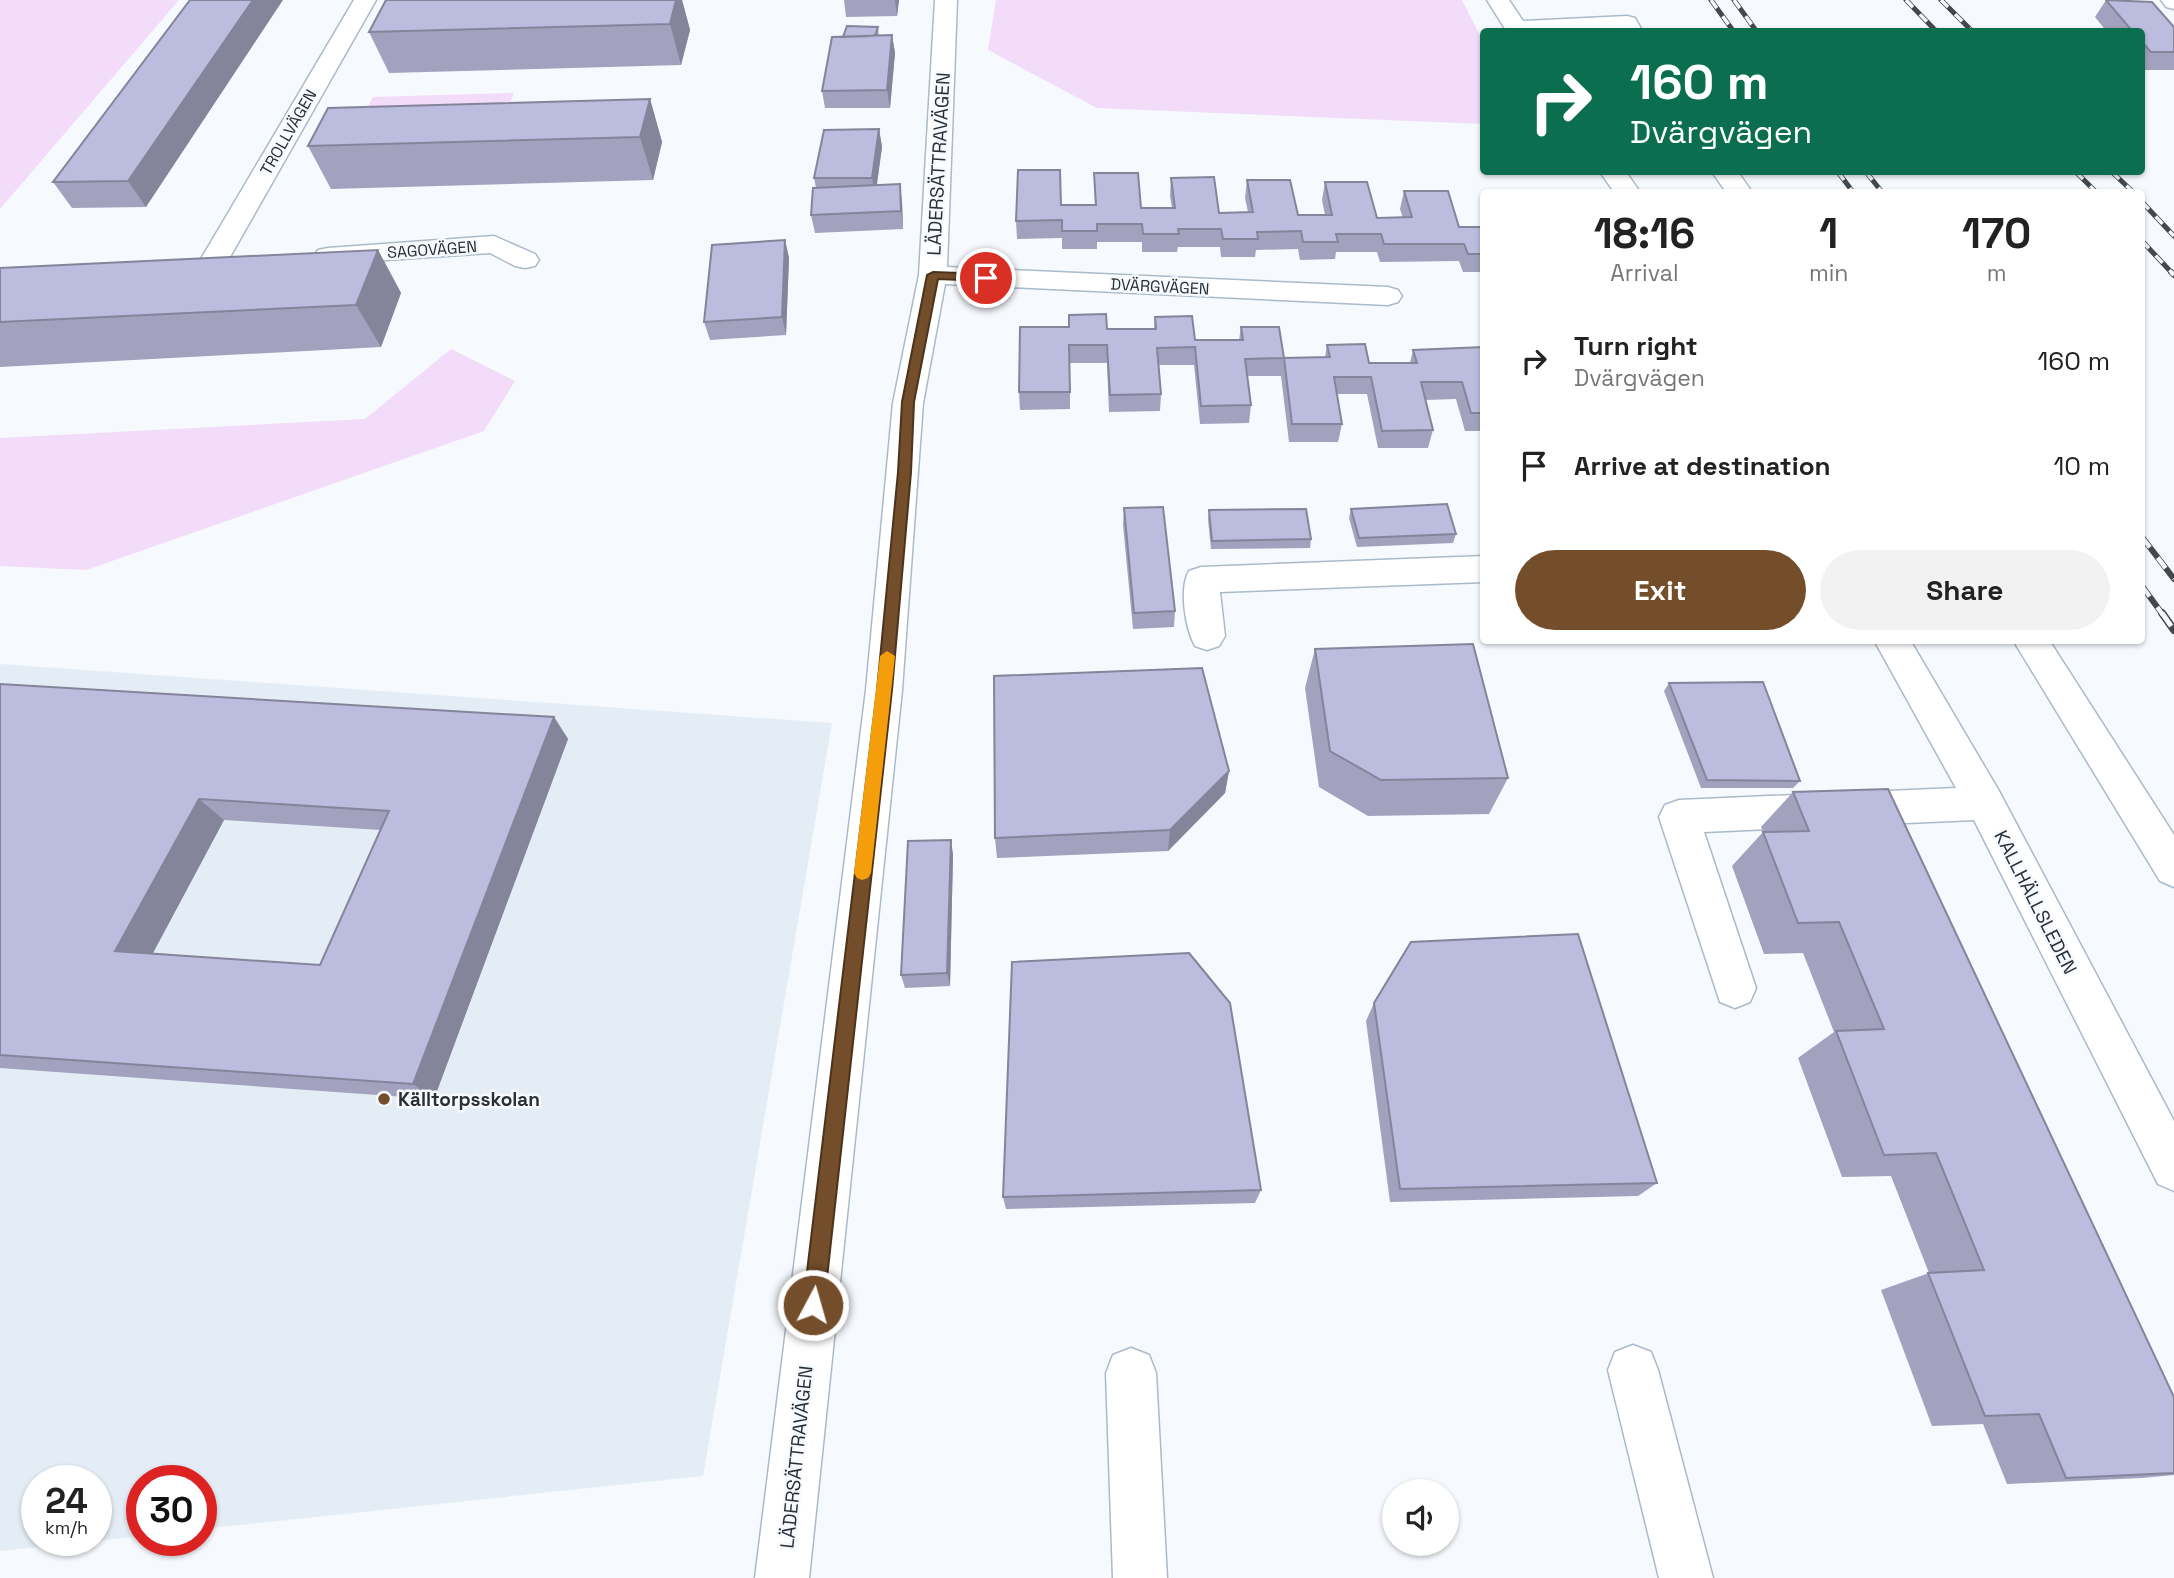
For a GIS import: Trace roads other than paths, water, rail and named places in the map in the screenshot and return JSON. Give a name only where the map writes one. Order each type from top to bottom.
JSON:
[{"type":"street","name":"TROLLVÄGEN","points":[[212,264],[365,0]]},
{"type":"street","name":"LÄDERSÄTTRAVÄGEN","points":[[782,1578],[884,690],[908,402],[933,275],[946,0]]},
{"type":"street","points":[[1498,0],[1517,28]]},
{"type":"street","points":[[1549,28],[1627,23],[1630,28]]},
{"type":"street","name":"SAGOVÄGEN","points":[[306,258],[494,244],[525,260]]},
{"type":"street","name":"DVÄRGVÄGEN","points":[[933,275],[1388,296]]},
{"type":"street","points":[[1207,636],[1201,580],[1480,569]]},
{"type":"street","name":"KALLHÄLLSLEDEN","points":[[1893,644],[1985,803],[2174,1168]]},
{"type":"street","points":[[2033,644],[2174,869]]},
{"type":"street","points":[[1735,988],[1679,817],[1985,803]]},
{"type":"street","points":[[1633,1370],[1686,1578]]},
{"type":"street","points":[[1131,1373],[1140,1578]]},
{"type":"railway","points":[[1711,0],[1731,28]]},
{"type":"railway","points":[[1734,0],[1754,28]]},
{"type":"railway","points":[[1906,0],[1933,28]]},
{"type":"railway","points":[[1941,0],[1969,28]]},
{"type":"railway","points":[[1840,175],[1851,189]]},
{"type":"railway","points":[[1868,175],[1880,189]]},
{"type":"railway","points":[[2079,175],[2093,189]]},
{"type":"railway","points":[[2115,175],[2130,189]]},
{"type":"railway","points":[[2145,205],[2174,236]]},
{"type":"railway","points":[[2145,244],[2173,274]]},
{"type":"railway","points":[[2145,541],[2174,579]]},
{"type":"railway","points":[[2145,590],[2163,615]]},
{"type":"railway","points":[[2162,613],[2174,630]]},
{"type":"place","name":"Källtorpsskolan","points":[[384,1099]]}]
